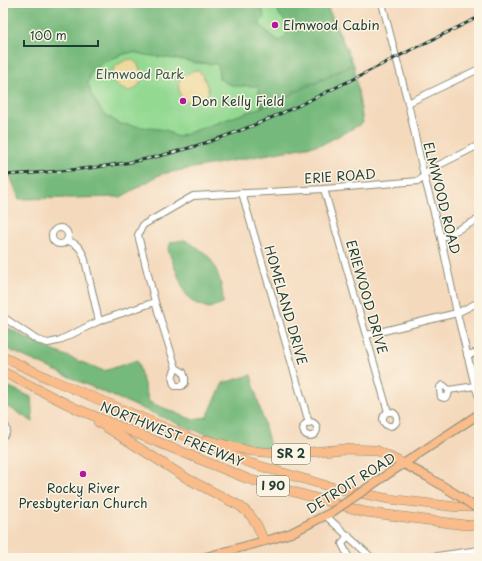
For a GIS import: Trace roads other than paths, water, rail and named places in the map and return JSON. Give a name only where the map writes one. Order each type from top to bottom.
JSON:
[{"type":"highway","name":"NORTHWEST FREEWAY","points":[[3,357],[50,379],[250,463],[331,487],[389,499],[479,508]]},
{"type":"highway","name":"NORTHWEST FREEWAY","points":[[3,372],[77,409],[248,480],[366,512],[464,525],[479,524]]},
{"type":"highway","points":[[77,409],[188,479],[240,506],[257,524],[264,541]]},
{"type":"highway","name":"SR 2","points":[[177,432],[250,451],[289,454],[344,449],[376,450],[404,464]]},
{"type":"main road","name":"DETROIT ROAD","points":[[202,558],[291,533],[329,514],[479,414]]},
{"type":"main road","points":[[404,464],[428,476],[479,508]]},
{"type":"street","name":"ELMWOOD ROAD","points":[[382,3],[408,103],[424,176],[441,238],[467,354],[479,397]]},
{"type":"street","points":[[408,103],[479,69]]},
{"type":"street","name":"ERIE ROAD","points":[[155,302],[138,235],[143,225],[192,196],[324,189],[419,181],[429,170],[479,145]]},
{"type":"street","name":"ERIEWOOD DRIVE","points":[[324,189],[388,412]]},
{"type":"street","name":"HOMELAND DRIVE","points":[[242,193],[308,423]]},
{"type":"street","points":[[441,238],[479,219]]},
{"type":"street","points":[[67,241],[80,247],[84,256],[99,321]]},
{"type":"street","points":[[3,317],[37,340],[48,343],[58,341],[99,321],[155,302],[176,368]]},
{"type":"street","points":[[367,336],[457,313],[479,302]]},
{"type":"street","points":[[467,354],[479,352]]},
{"type":"street","points":[[449,390],[475,386]]},
{"type":"street","points":[[3,424],[7,430],[3,436]]},
{"type":"street","points":[[329,514],[372,558]]},
{"type":"street","points":[[348,535],[342,544],[349,558]]},
{"type":"street","points":[[423,558],[479,550]]},
{"type":"railway","points":[[3,175],[67,171],[130,162],[156,157],[205,143],[250,127],[294,108],[479,17]]},
{"type":"place","name":"Elmwood Cabin","points":[[275,25]]},
{"type":"place","name":"Don Kelly Field","points":[[183,101]]},
{"type":"place","name":"Rocky River Presbyterian Church","points":[[83,474]]},
{"type":"park label","name":"Elmwood Park","points":[[140,74]]}]
